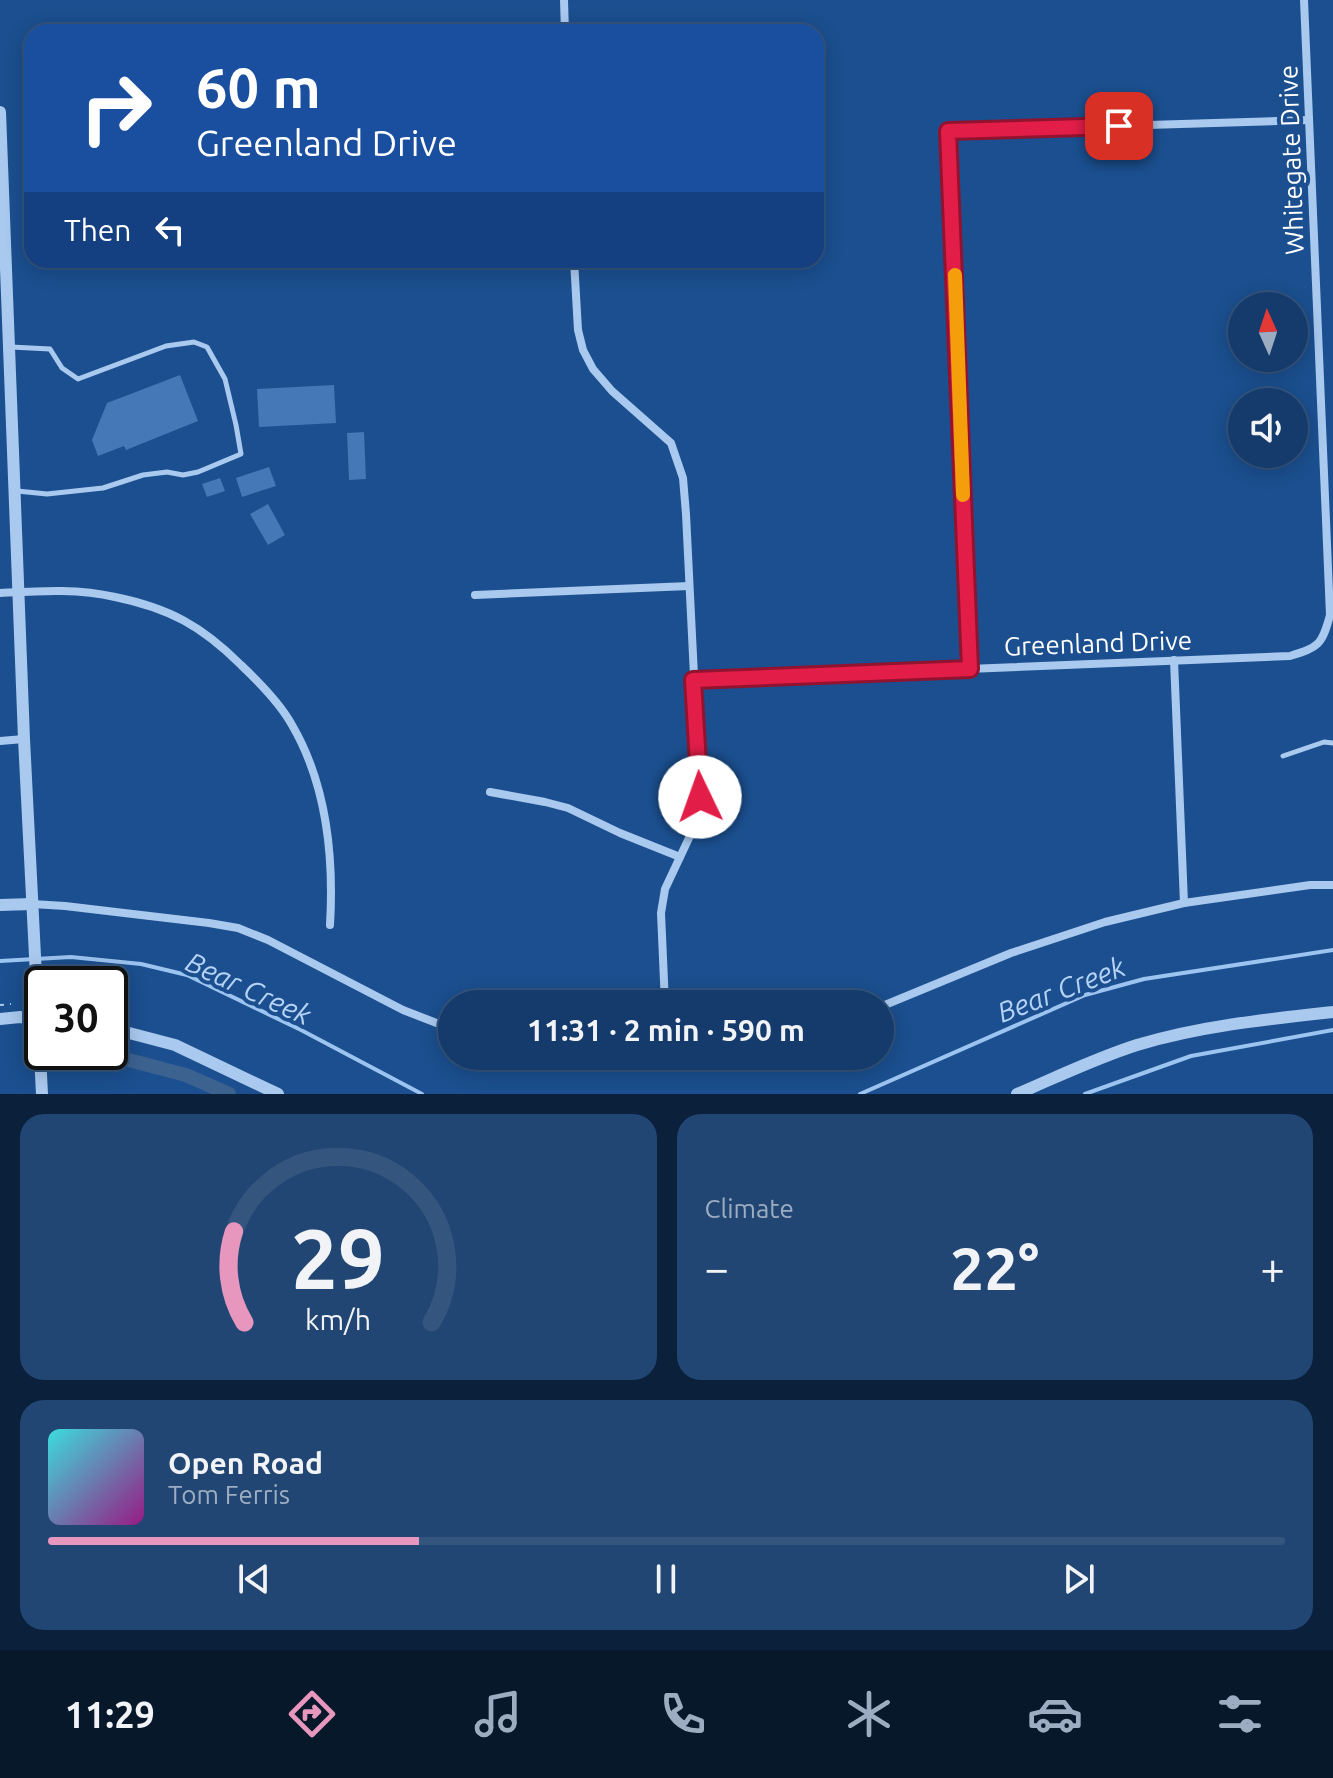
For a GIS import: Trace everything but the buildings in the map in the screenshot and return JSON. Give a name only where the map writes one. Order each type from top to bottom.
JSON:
[{"type":"street","points":[[564,0],[565,24]]},
{"type":"street","name":"Whitegate Drive","points":[[1304,0],[1330,615],[1325,636],[1312,649]]},
{"type":"street","points":[[0,112],[24,739],[36,966]]},
{"type":"street","points":[[970,669],[948,131],[1309,120]]},
{"type":"street","points":[[574,268],[578,330],[583,350],[593,369],[612,391],[671,443],[683,478],[700,797],[697,821],[665,889],[661,913],[664,990]]},
{"type":"street","points":[[475,595],[689,586]]},
{"type":"street","points":[[0,593],[75,591],[147,605],[201,630],[218,642],[251,675],[291,723],[307,756],[328,833],[330,925]]},
{"type":"street","name":"Greenland Drive","points":[[693,680],[1290,656],[1312,649]]},
{"type":"street","points":[[1174,660],[1184,903]]},
{"type":"street","points":[[0,741],[24,739]]},
{"type":"street","points":[[490,792],[568,808],[680,857]]},
{"type":"street","points":[[894,1001],[1011,953],[1105,922],[1184,903],[1310,885],[1333,885]]},
{"type":"street","points":[[0,905],[81,908],[238,928],[268,940],[403,1010],[438,1024]]},
{"type":"street","points":[[1017,1094],[1140,1044],[1203,1030],[1333,1012]]},
{"type":"street","points":[[0,1019],[24,1017]]},
{"type":"street","points":[[128,1033],[175,1045],[278,1094]]},
{"type":"street","points":[[41,1070],[42,1094]]},
{"type":"lane","points":[[10,347],[50,349],[62,368],[78,379],[166,346],[194,342],[207,347],[225,379],[241,454],[183,475],[167,472],[143,475],[103,488],[47,494],[16,491]]},
{"type":"lane","points":[[1283,756],[1324,742],[1333,743]]},
{"type":"waterway","name":"Bear Creek","points":[[860,1094],[1085,995],[1144,979],[1333,950]]},
{"type":"waterway","name":"Bear Creek","points":[[0,961],[71,957],[141,964],[187,975],[301,1030],[422,1094]]},
{"type":"waterway","points":[[1085,1094],[1191,1056],[1333,1030]]},
{"type":"waterway","points":[[128,1060],[186,1075],[229,1094]]},
{"type":"slow traffic","points":[[955,275],[963,495]]},
{"type":"route","points":[[700,797],[693,680],[970,669],[948,131],[1119,126]]}]
